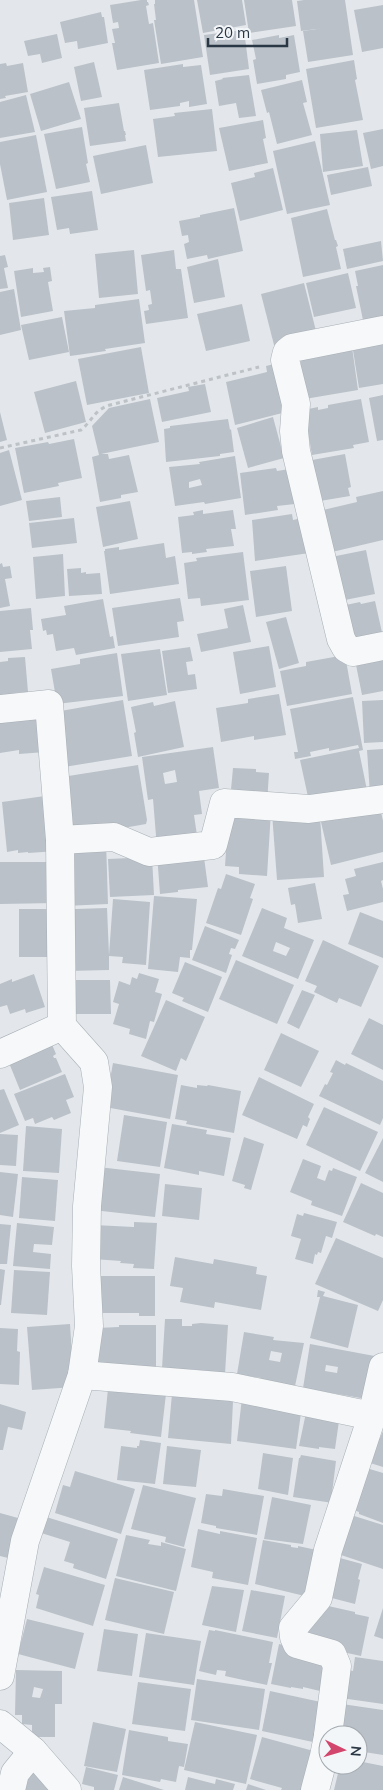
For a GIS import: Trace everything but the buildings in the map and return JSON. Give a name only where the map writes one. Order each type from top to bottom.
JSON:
[{"type":"street","points":[[383,330],[292,348],[287,352],[285,360],[296,404],[294,430],[296,451],[341,639],[346,648],[353,652],[383,646]]},
{"type":"street","points":[[0,709],[49,704],[60,840],[62,1026],[94,1062],[98,1087],[87,1206],[86,1266],[89,1326],[82,1375],[25,1541],[0,1676]]},
{"type":"street","points":[[60,840],[114,837],[149,852],[213,844],[224,803],[309,809],[383,799]]},
{"type":"street","points":[[0,1054],[62,1026]]},
{"type":"street","points":[[329,1725],[337,1666],[332,1654],[297,1644],[293,1628],[318,1598],[328,1550],[372,1416],[383,1367]]},
{"type":"street","points":[[82,1375],[232,1387],[372,1416]]},
{"type":"street","points":[[0,1724],[33,1751],[67,1790]]},
{"type":"street","points":[[11,1790],[15,1773],[33,1751]]},
{"type":"street","points":[[315,1790],[319,1775]]},
{"type":"path","points":[[0,448],[81,430],[88,424],[99,408],[285,360]]}]
